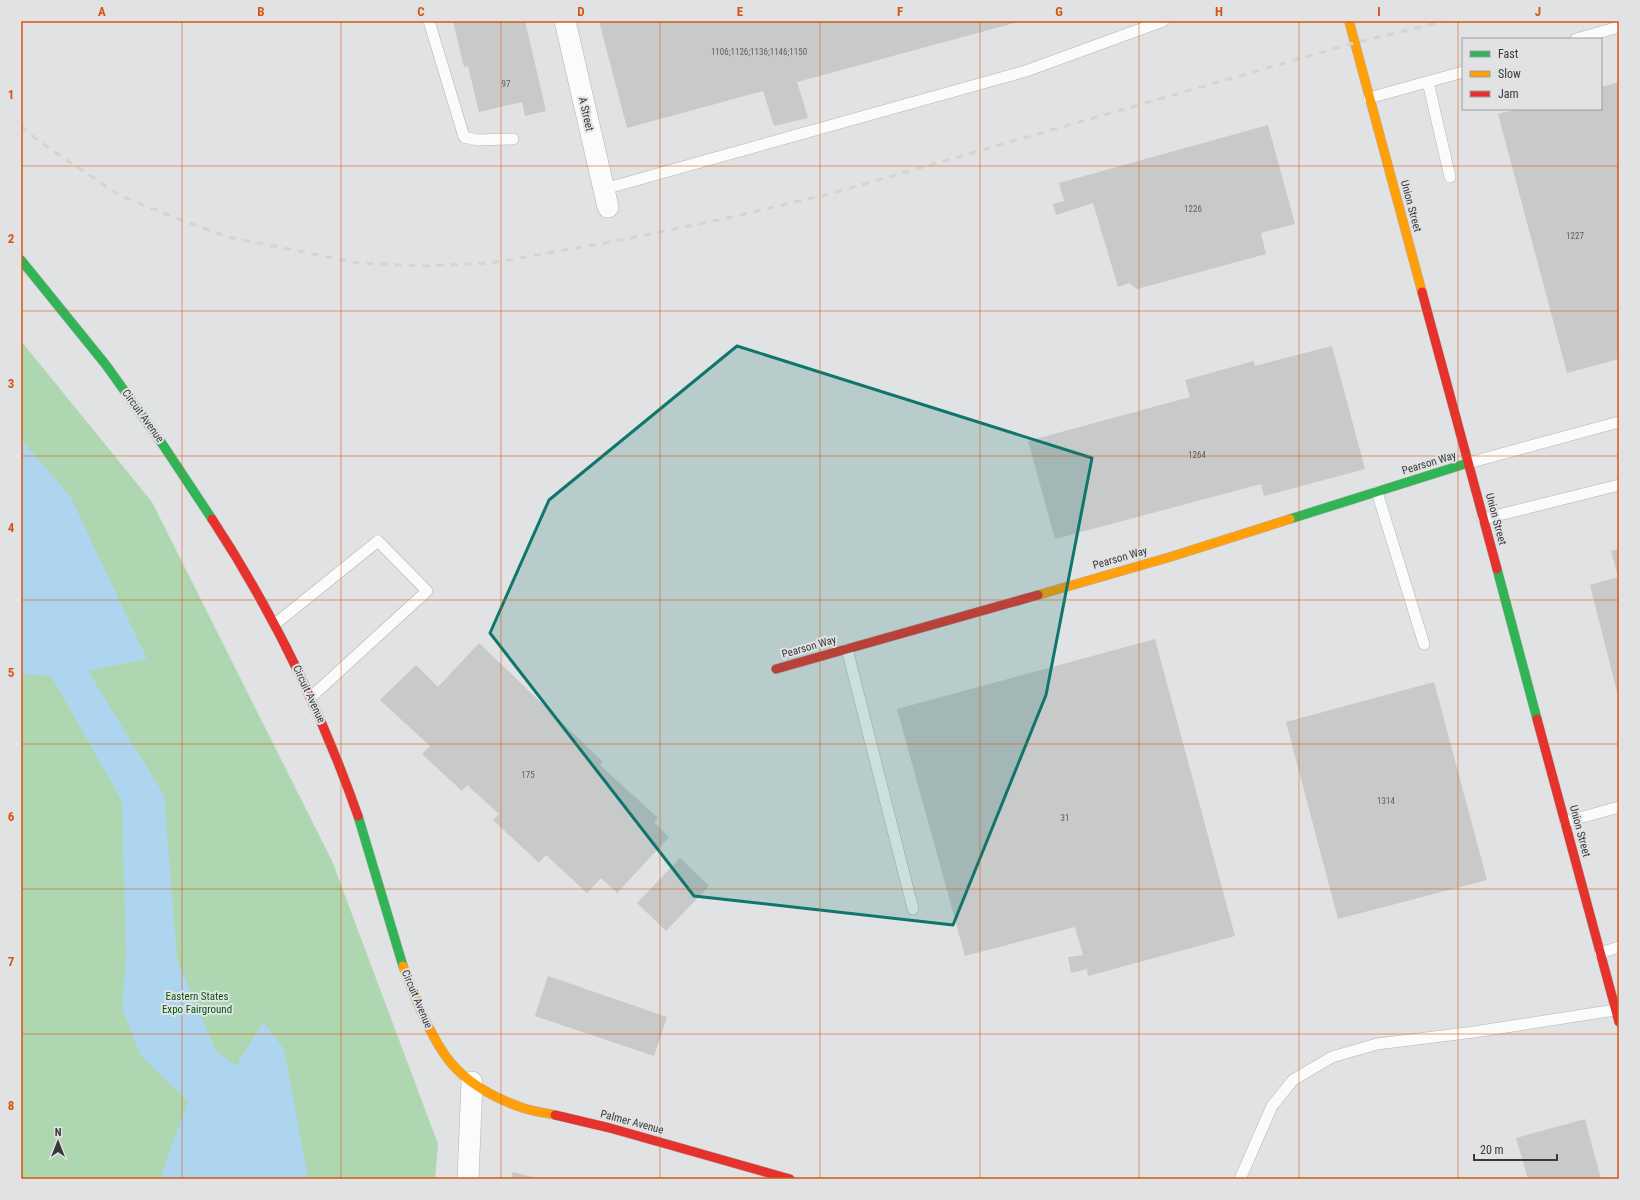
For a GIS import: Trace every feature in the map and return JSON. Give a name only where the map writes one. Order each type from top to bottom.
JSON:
[{"type":"street","name":"A Street","points":[[565,21],[606,198]]},
{"type":"street","name":"Union Street","points":[[1349,21],[1619,1022]]},
{"type":"street","name":"Circuit Avenue","points":[[21,260],[106,365],[163,445],[235,554],[275,624],[311,697],[330,740],[363,829],[402,967],[431,1032],[440,1048],[451,1063],[472,1082]]},
{"type":"street","name":"Pearson Way","points":[[776,669],[1170,557],[1468,463]]},
{"type":"street","points":[[468,1179],[472,1082]]},
{"type":"street","name":"Palmer Avenue","points":[[472,1082],[484,1090],[523,1108],[610,1128],[790,1179]]},
{"type":"lane","points":[[429,21],[464,137],[478,140],[513,139]]},
{"type":"lane","points":[[606,198],[1026,71],[1163,21]]},
{"type":"lane","points":[[1580,38],[1619,27]]},
{"type":"lane","points":[[1369,98],[1462,72]]},
{"type":"lane","points":[[1428,82],[1450,177]]},
{"type":"lane","points":[[1468,463],[1619,422]]},
{"type":"lane","points":[[1483,519],[1619,485]]},
{"type":"lane","points":[[1377,492],[1424,644]]},
{"type":"lane","points":[[275,624],[378,540],[427,591],[311,697]]},
{"type":"lane","points":[[847,649],[913,909]]},
{"type":"lane","points":[[1565,822],[1619,807]]},
{"type":"lane","points":[[1600,953],[1619,947]]},
{"type":"lane","points":[[1240,1179],[1272,1106],[1292,1080],[1332,1057],[1377,1044],[1474,1032],[1615,1010]]},
{"type":"highlighted area","points":[[737,346],[1092,458],[1046,695],[953,925],[694,896],[490,633],[549,500]]},
{"type":"green space","name":"Eastern States Expo Fairground","points":[[21,341],[152,502],[332,861],[438,1144],[435,1179],[21,1179]]},
{"type":"water","points":[[21,439],[70,496],[147,659],[88,671],[164,795],[177,960],[216,1051],[236,1066],[263,1022],[284,1049],[308,1179],[160,1179],[188,1101],[141,1056],[122,1009],[126,956],[122,801],[51,676],[21,674]]},
{"type":"building","points":[[453,21],[525,21],[546,111],[525,116],[522,102],[479,112],[468,66],[464,67]]},
{"type":"building","points":[[599,21],[1022,21],[797,82],[808,118],[774,126],[763,91],[627,128]]},
{"type":"building","points":[[1619,82],[1619,359],[1567,373],[1498,114],[1513,110],[1602,110],[1602,87]]},
{"type":"building","points":[[1268,125],[1295,224],[1261,233],[1266,254],[1137,289],[1129,283],[1118,287],[1093,203],[1056,215],[1053,204],[1064,201],[1059,183]]},
{"type":"building","points":[[1332,346],[1365,469],[1264,496],[1261,484],[1055,539],[1028,441],[1190,397],[1185,380],[1254,361],[1255,366]]},
{"type":"building","points":[[1619,549],[1618,696],[1590,585],[1618,577],[1611,551]]},
{"type":"building","points":[[1155,639],[1235,936],[1088,976],[1087,969],[1071,973],[1068,957],[1083,955],[1075,927],[965,956],[897,709]]},
{"type":"building","points":[[479,643],[603,762],[600,765],[658,818],[654,822],[669,837],[617,893],[601,878],[587,893],[546,855],[539,863],[493,820],[499,814],[467,785],[462,791],[422,754],[430,746],[380,700],[416,665],[438,687]]},
{"type":"building","points":[[1434,682],[1487,880],[1338,919],[1286,722]]},
{"type":"building","points":[[680,858],[709,886],[666,931],[637,903]]},
{"type":"building","points":[[548,976],[667,1017],[654,1056],[535,1016]]},
{"type":"building","points":[[1585,1119],[1601,1179],[1528,1179],[1516,1138]]},
{"type":"building","points":[[513,1172],[539,1179],[511,1179]]},
{"type":"railway","points":[[21,126],[36,139],[119,195],[228,237],[358,263],[424,266],[491,263],[616,241],[723,219],[829,194],[1354,43],[1446,21]]},
{"type":"traffic: fast","points":[[21,260],[106,365],[163,445],[212,519]]},
{"type":"traffic: fast","points":[[1290,519],[1468,463]]},
{"type":"traffic: fast","points":[[1497,569],[1537,719]]},
{"type":"traffic: fast","points":[[358,816],[403,966]]},
{"type":"traffic: slow","points":[[1349,21],[1422,292]]},
{"type":"traffic: slow","points":[[1038,595],[1170,557],[1290,519]]},
{"type":"traffic: slow","points":[[403,966],[430,1030],[444,1053],[458,1071],[484,1090],[503,1100],[523,1108],[555,1115]]},
{"type":"traffic: jam","points":[[1422,292],[1497,569]]},
{"type":"traffic: jam","points":[[212,519],[255,590],[294,663],[328,738],[358,816]]},
{"type":"traffic: jam","points":[[776,669],[1038,595]]},
{"type":"traffic: jam","points":[[1537,719],[1619,1022]]},
{"type":"traffic: jam","points":[[555,1115],[610,1128],[790,1179]]}]
